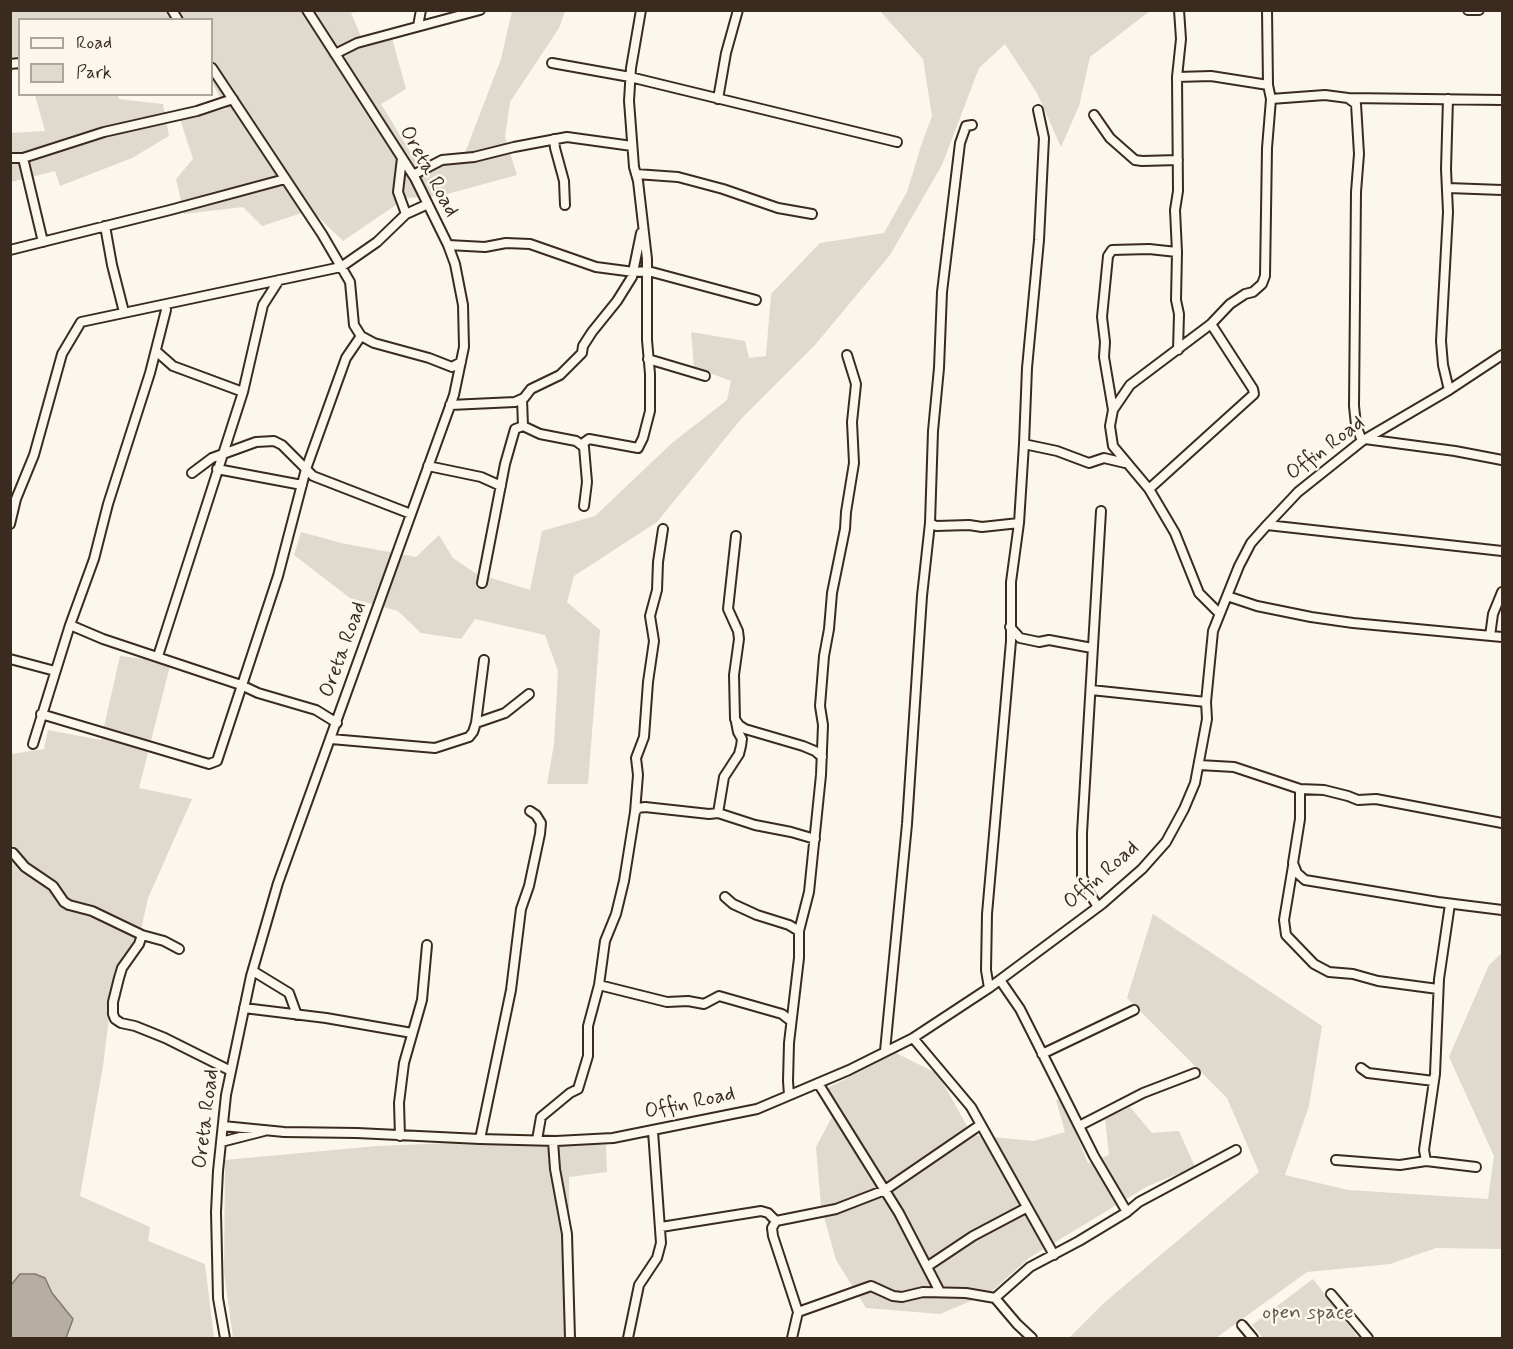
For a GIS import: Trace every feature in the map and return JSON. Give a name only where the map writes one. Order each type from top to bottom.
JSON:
[{"type":"street","name":"Oreta Road","points":[[225,1338],[218,1298],[216,1212],[223,1126],[244,1008],[278,883],[450,405],[464,347],[464,305],[455,264],[448,245],[413,174],[307,10]]},
{"type":"street","points":[[418,26],[421,10]]},
{"type":"street","points":[[335,54],[357,43],[480,10]]},
{"type":"street","points":[[582,444],[589,439],[638,448],[650,411],[647,340],[648,271],[629,101],[630,77],[641,10]]},
{"type":"street","points":[[718,99],[726,53],[738,10]]},
{"type":"street","points":[[1178,350],[1175,210],[1178,190],[1177,77],[1181,39],[1179,10]]},
{"type":"street","points":[[1113,410],[1130,385],[1211,324],[1239,298],[1259,288],[1265,276],[1267,148],[1271,99],[1268,85],[1267,10]]},
{"type":"street","points":[[1468,10],[1479,10]]},
{"type":"street","points":[[552,63],[630,77],[897,142]]},
{"type":"street","points":[[213,69],[350,282],[354,325],[361,336],[374,343],[429,358],[452,368],[461,362]]},
{"type":"street","points":[[1177,77],[1211,76],[1268,85]]},
{"type":"street","points":[[1271,99],[1324,95],[1348,98],[1503,100]]},
{"type":"street","points":[[1348,98],[1356,104],[1359,154],[1356,192],[1354,406],[1356,425],[1364,440],[1455,451],[1503,460]]},
{"type":"street","points":[[10,158],[23,158],[104,132],[197,111],[233,99]]},
{"type":"street","points":[[1448,99],[1446,170],[1448,212],[1441,341],[1443,365],[1449,390]]},
{"type":"street","points":[[989,988],[986,969],[987,914],[1011,627],[1011,582],[1019,523],[1027,368],[1039,240],[1044,150],[1043,129],[1038,110]]},
{"type":"street","points":[[1094,116],[1110,138],[1135,160],[1178,160]]},
{"type":"street","points":[[885,1051],[907,824],[922,596],[930,523],[942,292],[949,245],[950,212],[963,131],[966,126],[972,125]]},
{"type":"street","points":[[413,174],[442,160],[474,157],[567,137],[633,146]]},
{"type":"street","points":[[554,140],[564,181],[565,205]]},
{"type":"street","points":[[23,158],[43,242]]},
{"type":"street","points":[[402,158],[398,192],[406,214]]},
{"type":"street","points":[[636,174],[678,177],[723,189],[778,208],[812,214]]},
{"type":"street","points":[[10,250],[285,179]]},
{"type":"street","points":[[1448,188],[1503,190]]},
{"type":"street","points":[[10,524],[16,499],[34,455],[62,354],[81,322],[341,267],[377,242],[406,214],[428,204]]},
{"type":"street","points":[[105,226],[124,312]]},
{"type":"street","points":[[450,405],[515,402],[522,399],[531,389],[560,375],[582,353],[592,332],[617,301],[634,272],[643,226]]},
{"type":"street","points":[[448,245],[484,247],[506,243],[530,244],[596,267],[634,272],[648,271],[756,300]]},
{"type":"street","points":[[1177,252],[1149,249],[1112,250],[1108,256],[1102,317],[1104,357],[1113,410],[1110,435],[1113,446],[1149,489],[1175,533],[1199,593],[1219,613]]},
{"type":"street","points":[[158,656],[243,392],[263,305],[279,280]]},
{"type":"street","points":[[33,744],[70,625],[94,559],[108,504],[156,351],[166,310]]},
{"type":"street","points":[[1149,489],[1254,394],[1211,324]]},
{"type":"street","points":[[42,714],[209,764],[215,763],[278,576],[306,469],[346,358],[361,336]]},
{"type":"street","points":[[156,351],[173,366],[243,392]]},
{"type":"street","points":[[789,1095],[788,1062],[799,958],[799,931],[808,892],[822,757],[823,725],[820,706],[824,656],[854,463],[852,422],[856,384],[847,355]]},
{"type":"street","name":"Offin Road","points":[[266,1130],[553,1141],[613,1138],[757,1109],[913,1038],[989,988],[1098,907],[1142,869],[1166,842],[1195,783],[1207,719],[1206,702],[1213,631],[1239,566],[1251,543],[1298,492],[1364,440],[1503,355]]},
{"type":"street","points":[[648,359],[705,376]]},
{"type":"street","points":[[522,399],[523,426]]},
{"type":"street","points":[[482,583],[514,429],[523,426],[540,434],[582,444],[586,452],[584,456],[587,482],[584,506]]},
{"type":"street","points":[[192,473],[205,462],[222,455],[256,442],[274,441],[282,445],[314,476],[411,514]]},
{"type":"street","points":[[1024,444],[1057,451],[1089,463],[1104,458],[1126,464]]},
{"type":"street","points":[[428,466],[481,477],[501,486]]},
{"type":"street","points":[[217,469],[302,486]]},
{"type":"street","points":[[1098,907],[1082,876],[1082,833],[1101,511]]},
{"type":"street","points":[[930,523],[936,526],[982,527],[1019,523]]},
{"type":"street","points":[[1267,525],[1503,551]]},
{"type":"street","points":[[537,1140],[542,1117],[578,1089],[588,1056],[588,1026],[599,985],[605,940],[616,914],[624,881],[635,812],[638,776],[636,758],[644,737],[654,641],[650,616],[657,590],[663,529]]},
{"type":"street","points":[[718,813],[724,777],[735,761],[742,739],[736,720],[734,675],[739,639],[738,631],[728,609],[736,536]]},
{"type":"street","points":[[1490,636],[1493,614],[1503,592]]},
{"type":"street","points":[[1227,596],[1257,606],[1311,617],[1503,637]]},
{"type":"street","points":[[70,625],[103,639],[158,656],[258,693],[316,710],[337,723]]},
{"type":"street","points":[[1011,627],[1020,638],[1039,642],[1049,640],[1092,648]]},
{"type":"street","points":[[10,659],[55,671]]},
{"type":"street","points":[[331,739],[438,748],[469,737],[476,723],[484,660]]},
{"type":"street","points":[[1091,690],[1206,702]]},
{"type":"street","points":[[476,723],[505,712],[529,694]]},
{"type":"street","points":[[736,720],[745,729],[803,746],[822,757]]},
{"type":"street","points":[[1199,765],[1233,767],[1300,789],[1324,790],[1358,800],[1376,799],[1503,823]]},
{"type":"street","points":[[1300,789],[1300,819],[1284,920],[1286,935],[1314,964],[1329,972],[1438,989]]},
{"type":"street","points":[[635,812],[638,808],[645,807],[718,813],[755,825],[815,839]]},
{"type":"street","points":[[480,1139],[511,990],[521,909],[529,886],[540,834],[541,823],[536,815],[530,812]]},
{"type":"street","points":[[13,853],[25,867],[53,886],[64,902],[69,905],[93,911],[142,935],[164,941],[179,949]]},
{"type":"street","points":[[1293,863],[1297,873],[1305,880],[1450,904],[1503,910]]},
{"type":"street","points":[[725,897],[733,904],[799,931]]},
{"type":"street","points":[[1426,1161],[1424,1150],[1434,1081],[1438,989],[1450,904]]},
{"type":"street","points":[[142,935],[139,944],[122,968],[113,1002],[113,1014],[116,1019],[121,1023],[165,1038],[231,1071]]},
{"type":"street","points":[[400,1136],[399,1103],[404,1063],[422,1000],[427,945]]},
{"type":"street","points":[[253,971],[289,993],[297,1015]]},
{"type":"street","points":[[1000,980],[1020,1009],[1079,1126],[1127,1212]]},
{"type":"street","points":[[599,985],[660,1001],[688,1000],[704,1004],[719,996],[782,1014],[791,1021]]},
{"type":"street","points":[[244,1008],[412,1033]]},
{"type":"street","points":[[1042,1054],[1134,1010]]},
{"type":"street","points":[[913,1038],[971,1107],[1054,1255]]},
{"type":"street","points":[[1361,1068],[1368,1073],[1434,1081]]},
{"type":"street","points":[[1079,1126],[1143,1093],[1195,1073]]},
{"type":"street","points":[[818,1083],[885,1190],[940,1292]]},
{"type":"street","points":[[792,1338],[798,1312],[773,1236],[772,1228],[776,1221],[836,1209],[885,1190],[980,1125]]},
{"type":"street","points":[[223,1126],[266,1130]]},
{"type":"street","points":[[221,1142],[266,1130]]},
{"type":"street","points":[[628,1338],[639,1285],[657,1258],[659,1251],[661,1227],[653,1131]]},
{"type":"street","points":[[553,1141],[555,1169],[567,1234],[570,1338]]},
{"type":"street","points":[[995,1298],[1029,1267],[1127,1212],[1139,1202],[1236,1150]]},
{"type":"street","points":[[1336,1160],[1400,1165],[1426,1161],[1476,1167]]},
{"type":"street","points":[[928,1266],[973,1236],[1026,1208]]},
{"type":"street","points":[[661,1227],[760,1211],[768,1213],[776,1221]]},
{"type":"street","points":[[798,1312],[871,1286],[893,1296],[902,1297],[923,1292],[966,1293],[995,1298],[1032,1338]]},
{"type":"street","points":[[1331,1294],[1368,1338]]},
{"type":"street","points":[[1242,1325],[1253,1338]]},
{"type":"green space","points":[[11,11],[362,11],[351,13],[365,46],[392,38],[406,89],[381,104],[417,163],[465,153],[501,59],[512,11],[565,11],[559,28],[510,102],[505,137],[517,175],[440,196],[406,198],[343,241],[311,210],[262,226],[243,207],[184,214],[176,179],[193,159],[180,119],[227,109],[213,85],[213,18],[18,18],[18,72],[15,68],[11,69]]},
{"type":"green space","points":[[880,11],[1150,11],[1090,57],[1079,106],[1061,147],[1037,93],[1005,44],[979,68],[942,165],[890,255],[815,345],[741,419],[657,522],[574,576],[567,602],[600,630],[588,784],[547,784],[554,744],[558,671],[545,635],[475,619],[461,639],[421,633],[398,611],[350,598],[294,555],[301,532],[341,543],[416,557],[439,535],[453,558],[475,573],[530,590],[542,531],[595,516],[672,443],[727,400],[731,381],[694,367],[691,332],[745,341],[749,358],[766,356],[771,294],[820,243],[884,233],[907,192],[932,116],[923,59]]},
{"type":"green space","points":[[35,96],[118,96],[119,99],[163,104],[169,136],[132,158],[60,186],[55,171],[11,182],[11,133],[45,131]]},
{"type":"green space","points":[[120,656],[171,662],[139,788],[192,799],[148,898],[139,938],[115,969],[103,1066],[80,1196],[150,1227],[148,1241],[205,1264],[214,1338],[11,1338],[11,754],[44,749],[48,730],[101,740]]},
{"type":"green space","points":[[1153,914],[1322,1026],[1309,1106],[1285,1175],[1348,1190],[1488,1199],[1494,1156],[1449,1057],[1489,965],[1502,953],[1502,1249],[1436,1248],[1390,1264],[1307,1272],[1216,1338],[1069,1338],[1105,1302],[1259,1172],[1227,1098],[1127,998]]},
{"type":"green space","points":[[896,1053],[938,1074],[972,1135],[1034,1141],[1065,1132],[1056,1100],[1059,1099],[1066,1109],[1088,1163],[1109,1155],[1105,1119],[1130,1107],[1152,1133],[1179,1131],[1195,1167],[1148,1186],[1029,1258],[990,1293],[940,1314],[866,1308],[836,1260],[821,1206],[816,1147],[832,1117],[818,1093]]},
{"type":"green space","points":[[449,1143],[606,1145],[607,1172],[569,1177],[570,1326],[568,1338],[233,1338],[224,1272],[225,1160],[377,1146]]},
{"type":"green space","name":"open space","points":[[1313,1279],[1359,1338],[1263,1338],[1252,1325]]},
{"type":"shaded area","points":[[20,1274],[35,1274],[45,1278],[52,1293],[73,1319],[66,1338],[11,1338],[11,1285]]}]
